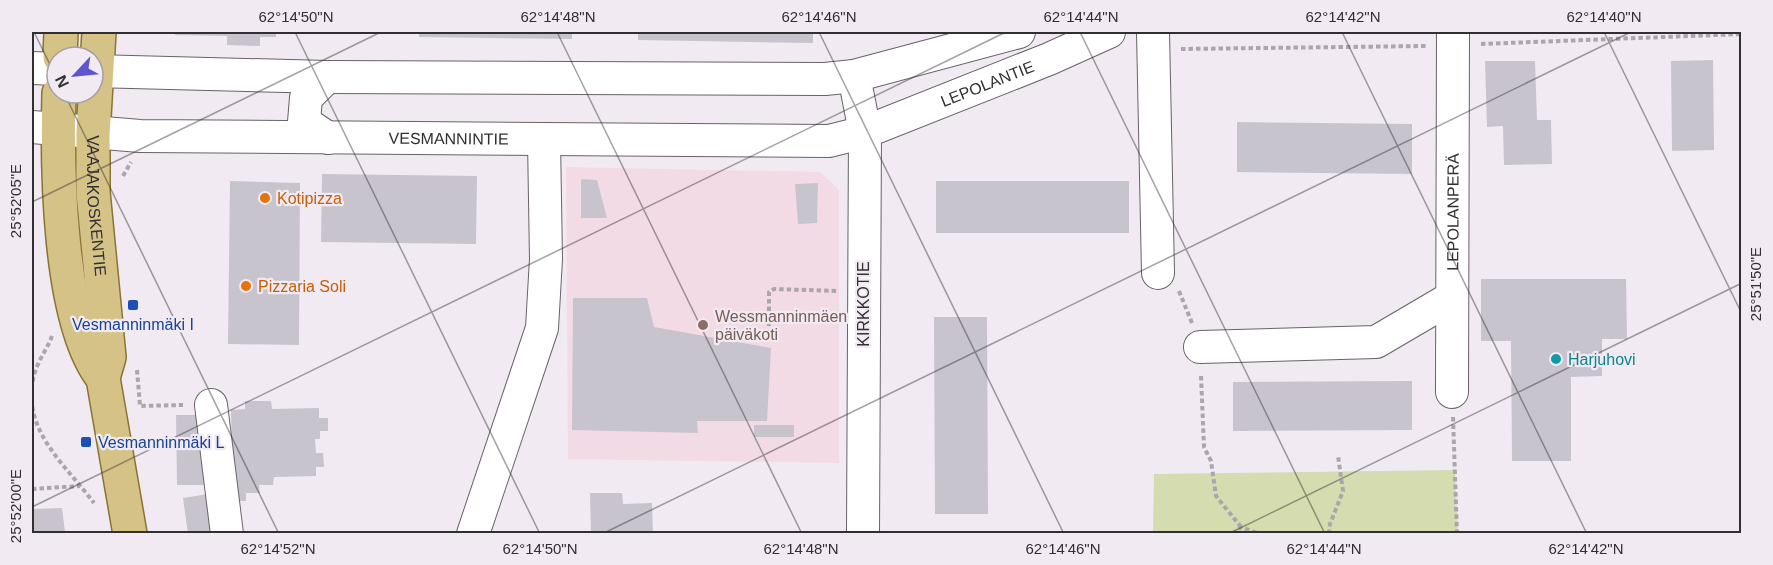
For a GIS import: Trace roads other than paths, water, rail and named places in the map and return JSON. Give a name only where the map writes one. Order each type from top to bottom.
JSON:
[{"type":"main road","name":"VAAJAKOSKENTIE","points":[[54,105],[45,129],[59,195],[69,285],[89,361],[103,378]]},
{"type":"main road","name":"VAAJAKOSKENTIE","points":[[93,105],[93,192],[109,357],[103,378],[130,534]]},
{"type":"street","points":[[105,71],[327,77],[825,79],[854,76],[1019,32]]},
{"type":"street","name":"LEPOLANTIE","points":[[865,132],[1110,32]]},
{"type":"street","points":[[1153,32],[1158,273]]},
{"type":"street","name":"LEPOLANPERÄ","points":[[1452,392],[1453,32]]},
{"type":"street","name":"KIRKKOTIE","points":[[854,76],[865,132],[863,534]]},
{"type":"street","points":[[327,77],[306,98],[304,122],[328,138]]},
{"type":"street","name":"VESMANNINTIE","points":[[45,129],[93,134],[544,140],[830,141],[865,132]]},
{"type":"street","points":[[473,534],[542,328],[546,259],[544,140]]},
{"type":"street","points":[[1200,347],[1376,342],[1451,298]]},
{"type":"street","points":[[211,405],[227,534]]},
{"type":"place","name":"Kotipizza","points":[[265,198]]},
{"type":"place","name":"Pizzaria Soli","points":[[246,286]]},
{"type":"place","name":"Vesmanninmäki I","points":[[133,305]]},
{"type":"place","name":"Wessmanninmäen päiväkoti","points":[[703,325]]},
{"type":"place","name":"Harjuhovi","points":[[1556,359]]},
{"type":"place","name":"Vesmanninmäki L","points":[[86,442]]}]
